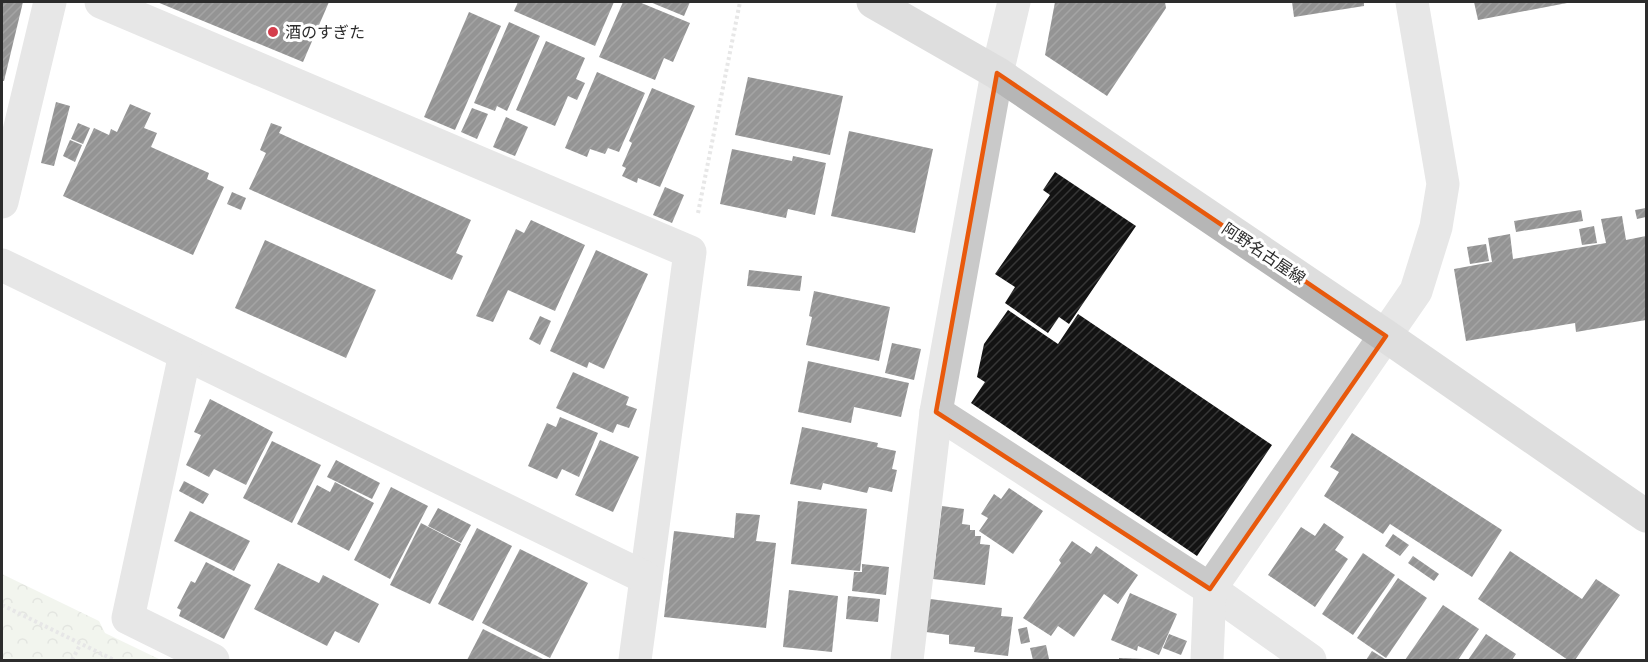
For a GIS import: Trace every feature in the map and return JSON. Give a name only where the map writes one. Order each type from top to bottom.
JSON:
[{"type":"main road","name":"阿野名古屋線","points":[[873,2],[997,73],[1647,516]]},
{"type":"street","points":[[2,202],[50,2]]},
{"type":"street","points":[[101,2],[690,252],[635,660]]},
{"type":"street","points":[[907,660],[936,412],[997,73],[1014,2]]},
{"type":"street","points":[[1207,660],[1210,590],[1416,291],[1436,227],[1443,184],[1412,2]]},
{"type":"street","points":[[2,266],[646,578]]},
{"type":"street","points":[[184,354],[128,618],[213,660]]},
{"type":"street","points":[[936,412],[1210,590],[1311,660]]},
{"type":"path","points":[[690,252],[740,2]]},
{"type":"path","points":[[2,605],[114,660]]},
{"type":"path","points":[[72,660],[80,645]]},
{"type":"highlighted area","points":[[997,73],[1185,199],[1386,336],[1210,589],[936,412]]},
{"type":"green space","points":[[2,574],[99,621],[105,633],[161,660],[2,660]]},
{"type":"building","points":[[2,2],[23,2],[4,81],[2,81]]},
{"type":"building","name":"酒のすぎた","points":[[157,2],[329,2],[303,62]]},
{"type":"building","points":[[518,2],[614,2],[595,46],[514,11]]},
{"type":"building","points":[[623,2],[639,2],[690,23],[673,62],[664,58],[655,80],[599,57]]},
{"type":"building","points":[[650,2],[690,2],[684,16]]},
{"type":"building","points":[[1055,2],[1165,2],[1166,8],[1107,96],[1045,55]]},
{"type":"building","points":[[1292,2],[1364,2],[1364,6],[1294,17]]},
{"type":"building","points":[[1474,2],[1567,2],[1567,3],[1478,20]]},
{"type":"building","points":[[469,12],[501,26],[455,130],[424,117]]},
{"type":"building","points":[[509,22],[540,36],[507,111],[497,106],[495,111],[474,103]]},
{"type":"building","points":[[546,41],[585,58],[576,79],[585,83],[577,100],[568,96],[555,126],[516,110]]},
{"type":"building","points":[[597,72],[645,93],[619,152],[608,148],[605,154],[590,149],[587,157],[565,148]]},
{"type":"building","points":[[748,77],[843,96],[830,155],[735,135]]},
{"type":"building","points":[[652,88],[695,106],[660,187],[638,178],[637,183],[622,176],[626,168],[622,166],[632,143],[629,141]]},
{"type":"building","points":[[56,102],[70,106],[54,166],[41,163]]},
{"type":"building","points":[[130,104],[151,113],[144,128],[157,133],[151,147],[209,173],[207,179],[224,187],[193,255],[63,196],[94,128],[109,135],[111,129],[117,132]]},
{"type":"building","points":[[472,108],[488,114],[477,139],[461,132]]},
{"type":"building","points":[[506,117],[528,127],[515,156],[493,147]]},
{"type":"building","points":[[78,123],[90,128],[83,144],[71,139]]},
{"type":"building","points":[[271,123],[282,127],[279,133],[471,220],[456,253],[463,256],[452,280],[249,189],[266,153],[260,150]]},
{"type":"building","points":[[849,131],[933,149],[915,233],[831,216]]},
{"type":"building","points":[[70,140],[82,145],[75,162],[63,156]]},
{"type":"building","points":[[732,149],[792,161],[793,156],[826,163],[815,215],[788,209],[786,218],[720,204]]},
{"type":"building","points":[[1055,172],[1136,226],[1069,324],[1059,317],[1048,333],[1005,303],[1015,287],[995,274],[1050,195],[1043,190]]},
{"type":"building","points":[[665,187],[684,195],[672,223],[653,215]]},
{"type":"building","points":[[232,192],[246,198],[241,210],[227,204]]},
{"type":"building","points":[[1646,208],[1646,217],[1637,219],[1635,210]]},
{"type":"building","points":[[1581,210],[1583,221],[1516,232],[1514,221]]},
{"type":"building","points":[[1622,216],[1626,240],[1646,236],[1646,320],[1576,332],[1575,323],[1466,341],[1454,269],[1492,262],[1488,238],[1510,234],[1513,259],[1606,243],[1601,219]]},
{"type":"building","points":[[531,220],[585,245],[555,311],[508,290],[493,322],[476,316],[516,229],[524,233]]},
{"type":"building","points":[[1594,226],[1597,243],[1582,245],[1579,229]]},
{"type":"building","points":[[265,240],[376,290],[346,358],[235,308]]},
{"type":"building","points":[[1486,244],[1489,261],[1470,264],[1467,247]]},
{"type":"building","points":[[596,250],[648,274],[604,369],[589,362],[587,368],[550,351]]},
{"type":"building","points":[[749,270],[802,276],[800,291],[747,286]]},
{"type":"building","points":[[814,291],[890,307],[879,361],[806,345],[812,317],[809,316]]},
{"type":"building","points":[[1008,310],[1058,344],[1078,314],[1272,445],[1197,556],[971,403],[985,382],[977,377],[984,344]]},
{"type":"building","points":[[540,316],[551,321],[540,345],[529,339]]},
{"type":"building","points":[[892,343],[921,349],[914,380],[885,373]]},
{"type":"building","points":[[808,361],[909,383],[901,417],[854,407],[851,423],[798,412]]},
{"type":"building","points":[[573,372],[629,397],[626,405],[637,409],[629,428],[617,424],[613,433],[556,408]]},
{"type":"building","points":[[210,399],[273,432],[246,485],[214,469],[209,477],[186,465],[201,435],[194,432]]},
{"type":"building","points":[[560,417],[598,433],[579,477],[562,469],[557,479],[528,466],[547,423],[556,427]]},
{"type":"building","points":[[802,427],[878,443],[877,447],[896,451],[892,469],[897,470],[892,492],[869,487],[867,493],[823,483],[821,490],[790,484]]},
{"type":"building","points":[[1352,433],[1502,530],[1472,577],[1390,524],[1383,534],[1324,496],[1339,472],[1330,467]]},
{"type":"building","points":[[600,440],[639,457],[613,512],[575,495]]},
{"type":"building","points":[[272,441],[321,465],[292,523],[243,498]]},
{"type":"building","points":[[336,460],[380,483],[372,499],[327,477]]},
{"type":"building","points":[[184,481],[209,494],[203,504],[179,491]]},
{"type":"building","points":[[335,482],[374,503],[349,551],[297,524],[317,485],[330,492]]},
{"type":"building","points":[[391,487],[428,506],[390,579],[354,560]]},
{"type":"building","points":[[1009,488],[1043,511],[1013,554],[979,531],[988,518],[981,514],[994,494],[1001,499]]},
{"type":"building","points":[[798,501],[867,509],[860,571],[791,564]]},
{"type":"building","points":[[942,506],[964,509],[962,524],[970,525],[970,530],[975,530],[975,536],[981,536],[980,544],[990,545],[985,585],[933,579]]},
{"type":"building","points":[[438,508],[471,525],[461,543],[428,526]]},
{"type":"building","points":[[190,511],[250,541],[234,571],[174,541]]},
{"type":"building","points":[[736,513],[760,515],[756,541],[776,543],[766,628],[664,617],[674,531],[734,538]]},
{"type":"building","points":[[421,523],[461,544],[430,604],[390,585]]},
{"type":"building","points":[[1324,523],[1344,537],[1335,550],[1348,559],[1315,607],[1268,575],[1301,527],[1315,536]]},
{"type":"building","points":[[477,528],[512,546],[473,621],[438,604]]},
{"type":"building","points":[[1393,534],[1409,545],[1400,556],[1385,546]]},
{"type":"building","points":[[1072,541],[1091,554],[1096,546],[1138,575],[1118,604],[1104,594],[1074,637],[1058,626],[1051,636],[1023,618],[1061,563],[1059,560]]},
{"type":"building","points":[[520,549],[588,583],[550,658],[482,623]]},
{"type":"building","points":[[1510,551],[1582,599],[1596,579],[1620,595],[1575,660],[1568,660],[1478,599]]},
{"type":"building","points":[[1363,553],[1395,575],[1353,635],[1322,614]]},
{"type":"building","points":[[1413,556],[1439,574],[1434,581],[1408,563]]},
{"type":"building","points":[[206,562],[251,585],[224,639],[179,616],[181,610],[177,608],[191,581],[195,583]]},
{"type":"building","points":[[278,563],[319,583],[323,575],[379,604],[359,643],[335,631],[327,646],[254,609]]},
{"type":"building","points":[[862,564],[889,567],[886,595],[852,591],[854,572],[862,572]]},
{"type":"building","points":[[1398,578],[1427,598],[1386,658],[1357,638]]},
{"type":"building","points":[[789,590],[838,596],[832,652],[783,647]]},
{"type":"building","points":[[1130,593],[1177,614],[1159,655],[1138,646],[1137,651],[1111,640]]},
{"type":"building","points":[[848,596],[880,599],[878,622],[846,619]]},
{"type":"building","points":[[930,599],[1002,608],[1001,616],[1013,617],[1008,656],[974,652],[975,647],[949,644],[949,635],[926,632]]},
{"type":"building","points":[[1443,605],[1479,629],[1458,660],[1405,660]]},
{"type":"building","points":[[1027,627],[1030,642],[1021,644],[1018,629]]},
{"type":"building","points":[[483,629],[545,660],[467,660]]},
{"type":"building","points":[[1169,634],[1187,641],[1181,655],[1163,648]]},
{"type":"building","points":[[1486,634],[1516,654],[1512,660],[1468,660]]},
{"type":"building","points":[[1046,645],[1049,659],[1033,660],[1030,648]]},
{"type":"building","points":[[1372,651],[1385,659],[1366,660]]},
{"type":"building","points":[[1119,658],[1144,659],[1144,660],[1119,660]]},
{"type":"place","name":"酒のすぎた","points":[[273,32]]}]
